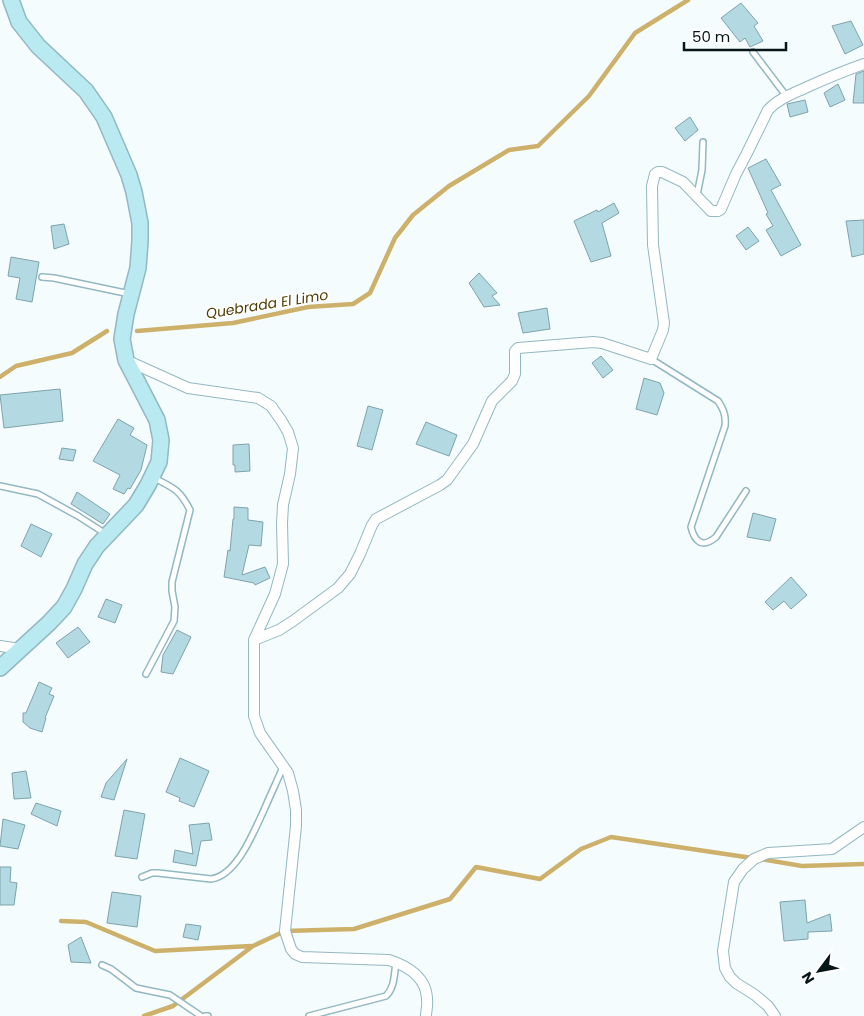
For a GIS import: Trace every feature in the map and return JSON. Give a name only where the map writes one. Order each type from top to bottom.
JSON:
[{"type":"main road","points":[[0,668],[64,607],[85,564],[98,546],[136,505],[159,462],[161,440],[157,420],[126,360],[122,340],[130,294],[138,268],[140,223],[129,175],[104,117],[86,92],[38,46],[20,22],[11,0]]},
{"type":"street","points":[[254,640],[279,630],[338,588],[350,574],[376,519],[446,480],[473,444],[492,401],[514,378],[515,351],[518,348],[593,342],[602,343],[651,359],[664,323],[653,245],[652,186],[655,174],[662,172],[683,182],[712,211],[718,211],[768,110],[787,96],[842,71],[864,64]]},
{"type":"street","points":[[126,360],[188,388],[258,398],[270,406],[288,432],[293,448],[290,474],[283,505],[283,564],[277,590],[254,640],[254,716],[260,733],[288,773],[296,810],[285,930],[291,949],[295,954],[302,957],[389,960],[402,964],[413,972],[423,984],[428,1001],[426,1016]]},
{"type":"street","points":[[0,646],[20,649]]},
{"type":"street","points":[[776,1016],[755,995],[736,983],[730,977],[726,968],[723,951],[734,882],[742,869],[754,859],[768,853],[832,849],[864,827]]},
{"type":"lane","points":[[753,52],[787,96]]},
{"type":"lane","points":[[697,196],[702,170],[703,142]]},
{"type":"lane","points":[[42,277],[130,294]]},
{"type":"lane","points":[[651,359],[718,402],[725,412],[725,426],[691,527],[696,539],[701,543],[706,543],[716,537],[746,492]]},
{"type":"lane","points":[[146,674],[174,621],[175,608],[172,582],[190,510],[174,488],[152,477]]},
{"type":"lane","points":[[0,486],[38,494],[108,535]]},
{"type":"lane","points":[[142,877],[152,873],[211,879],[222,875],[236,862],[248,844],[283,767]]},
{"type":"lane","points":[[309,1016],[386,996],[393,985],[396,962]]},
{"type":"lane","points":[[102,965],[136,988],[172,996],[201,1016]]},
{"type":"building","points":[[741,3],[758,23],[754,26],[763,41],[750,47],[745,38],[740,42],[721,18]]},
{"type":"building","points":[[851,21],[863,45],[845,54],[832,26]]},
{"type":"building","points":[[864,71],[864,103],[853,103],[856,74]]},
{"type":"building","points":[[838,84],[845,100],[830,107],[824,93]]},
{"type":"building","points":[[805,100],[808,112],[790,117],[787,104]]},
{"type":"building","points":[[690,117],[698,130],[685,141],[675,128]]},
{"type":"building","points":[[766,159],[781,185],[771,190],[801,245],[781,256],[766,230],[773,226],[766,214],[768,213],[748,168]]},
{"type":"building","points":[[614,203],[619,213],[602,223],[611,256],[591,262],[574,221],[597,210],[598,212]]},
{"type":"building","points":[[864,220],[864,254],[852,257],[846,221]]},
{"type":"building","points":[[64,224],[69,244],[54,249],[51,226]]},
{"type":"building","points":[[748,227],[759,241],[746,250],[736,236]]},
{"type":"building","points":[[11,257],[39,262],[32,302],[16,299],[20,278],[8,276]]},
{"type":"building","points":[[479,273],[497,293],[492,296],[500,305],[484,307],[469,283]]},
{"type":"building","points":[[547,308],[550,329],[523,333],[518,313]]},
{"type":"building","points":[[601,356],[613,370],[603,378],[592,363]]},
{"type":"building","points":[[644,378],[660,383],[664,393],[657,415],[636,409]]},
{"type":"building","points":[[60,389],[63,421],[4,428],[0,395]]},
{"type":"building","points":[[368,406],[383,410],[372,450],[357,446]]},
{"type":"building","points":[[118,419],[134,428],[130,435],[147,445],[141,470],[130,489],[128,488],[124,494],[113,489],[120,475],[93,461]]},
{"type":"building","points":[[426,422],[457,435],[449,456],[416,444]]},
{"type":"building","points":[[249,444],[250,471],[235,472],[233,445]]},
{"type":"building","points":[[62,448],[76,450],[73,461],[59,459]]},
{"type":"building","points":[[77,492],[110,514],[103,524],[71,504]]},
{"type":"building","points":[[234,507],[248,508],[248,520],[263,522],[261,546],[249,545],[242,575],[265,567],[270,578],[255,585],[254,583],[224,577],[228,550],[230,551]]},
{"type":"building","points":[[753,513],[776,519],[770,541],[747,537]]},
{"type":"building","points":[[31,524],[52,534],[41,557],[21,546]]},
{"type":"building","points":[[791,577],[807,595],[791,609],[784,601],[773,610],[765,602]]},
{"type":"building","points":[[106,599],[122,605],[115,623],[98,617]]},
{"type":"building","points":[[78,627],[90,642],[68,658],[56,643]]},
{"type":"building","points":[[177,630],[191,637],[173,674],[161,672],[163,655]]},
{"type":"building","points":[[39,682],[52,688],[49,694],[54,696],[45,718],[42,732],[30,728],[23,722],[23,713],[26,713]]},
{"type":"building","points":[[180,758],[209,771],[194,807],[179,801],[180,798],[166,792]]},
{"type":"building","points":[[127,759],[114,800],[101,797],[106,783]]},
{"type":"building","points":[[26,771],[31,798],[14,799],[12,773]]},
{"type":"building","points":[[36,803],[61,811],[57,826],[31,814]]},
{"type":"building","points":[[124,810],[145,814],[137,859],[115,856]]},
{"type":"building","points":[[3,819],[25,825],[18,849],[0,846]]},
{"type":"building","points":[[209,823],[212,840],[201,841],[196,866],[173,862],[175,850],[193,854],[189,825]]},
{"type":"building","points":[[0,867],[11,867],[10,882],[17,883],[14,905],[0,905]]},
{"type":"building","points":[[112,892],[141,896],[137,927],[107,923]]},
{"type":"building","points":[[805,900],[807,923],[830,914],[832,931],[808,932],[808,939],[784,941],[780,902]]},
{"type":"building","points":[[186,924],[201,926],[198,940],[183,937]]},
{"type":"building","points":[[81,937],[91,963],[71,962],[68,945]]},
{"type":"waterway","name":"Quebrada El Limo","points":[[137,331],[233,323],[308,307],[353,304],[370,293],[395,238],[413,215],[449,186],[509,150],[538,146],[589,96],[635,33],[688,0]]},
{"type":"waterway","name":"Quebrada El Limo","points":[[0,377],[16,366],[72,353],[107,331]]},
{"type":"waterway","points":[[144,1016],[173,1006],[253,946],[285,931],[354,929],[450,899],[476,867],[540,879],[581,849],[611,837],[752,858]]},
{"type":"waterway","points":[[760,859],[802,866],[864,864]]},
{"type":"waterway","points":[[61,921],[86,922],[155,951],[251,946]]}]
